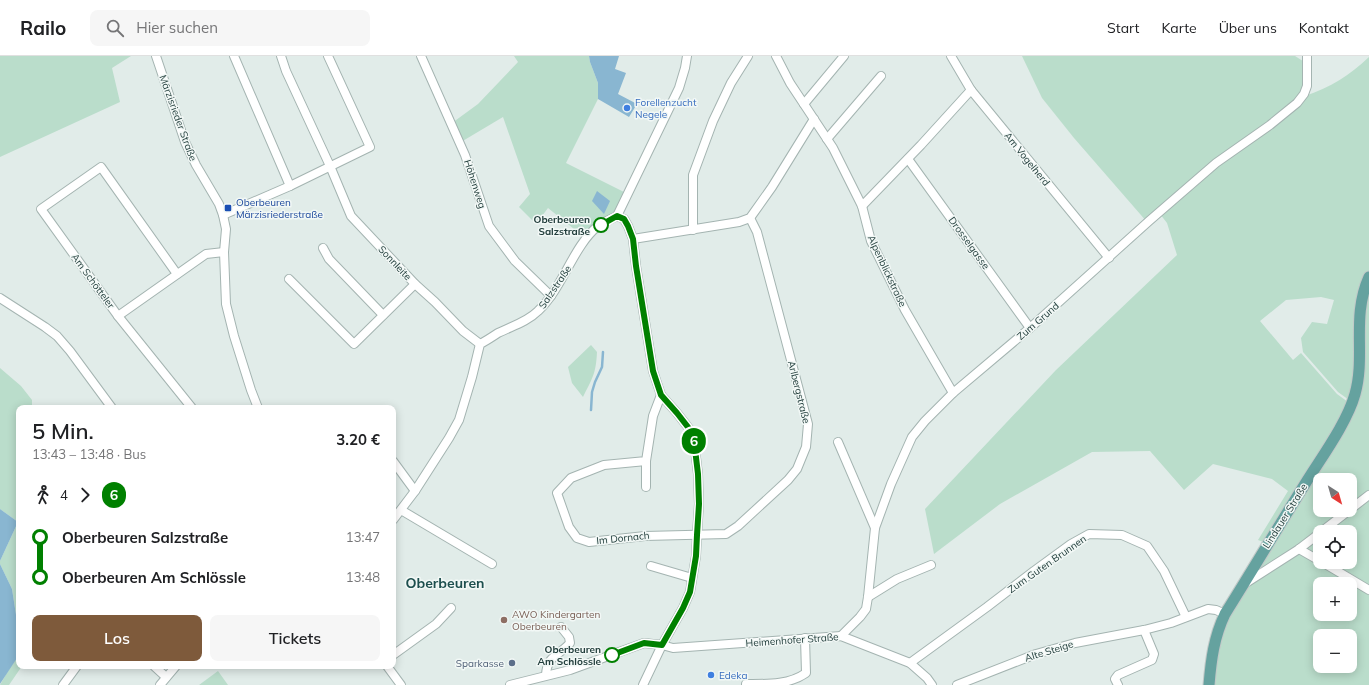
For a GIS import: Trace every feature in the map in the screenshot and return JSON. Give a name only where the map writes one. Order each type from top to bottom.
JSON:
[{"type":"main road","name":"Lindauer Straße","points":[[1209,685],[1211,658],[1218,629],[1225,614],[1327,449],[1344,420],[1355,394],[1359,373],[1358,320],[1362,295],[1369,277]]},
{"type":"street","name":"Märzisrieder Straße","points":[[156,56],[185,142],[196,165],[219,204],[223,216],[226,229],[224,252],[226,304],[234,336],[257,405]]},
{"type":"street","points":[[234,56],[290,186]]},
{"type":"street","name":"Sonnleite","points":[[281,56],[286,71],[330,166],[351,216],[415,284],[464,331],[480,344]]},
{"type":"street","points":[[223,216],[290,186],[370,147],[328,56]]},
{"type":"street","name":"Höhenweg","points":[[421,56],[465,154],[489,226],[515,261],[551,296]]},
{"type":"street","points":[[643,685],[690,592],[696,556],[699,504],[698,474],[694,441],[691,431],[661,395],[653,371],[633,239],[624,219],[617,216],[679,88],[685,68],[686,56]]},
{"type":"street","points":[[693,230],[692,174],[713,121],[731,83],[748,56]]},
{"type":"street","name":"Alpenblickstraße","points":[[776,56],[790,83],[827,139],[862,206],[871,241],[905,310],[953,393]]},
{"type":"street","points":[[804,104],[844,56]]},
{"type":"street","name":"Am Vogelherd","points":[[951,56],[971,90],[1109,258]]},
{"type":"street","name":"Zum Grund","points":[[840,636],[866,609],[875,528],[891,484],[912,437],[925,420],[953,393],[1030,328],[1216,163],[1270,125],[1297,103],[1304,94],[1307,86],[1307,56]]},
{"type":"street","points":[[827,139],[882,76]]},
{"type":"street","points":[[862,206],[971,90]]},
{"type":"street","points":[[633,239],[739,222],[750,218],[772,187],[814,119]]},
{"type":"street","name":"Drosselgasse","points":[[908,158],[1030,328]]},
{"type":"street","name":"Am Schötteler","points":[[177,274],[101,167],[41,209],[118,316],[190,405]]},
{"type":"street","name":"Salzstraße","points":[[480,344],[498,333],[520,324],[538,312],[551,296],[589,235],[599,226],[617,216]]},
{"type":"street","name":"Arlbergstraße","points":[[697,535],[726,534],[738,526],[788,480],[797,469],[806,447],[808,424],[807,417],[758,232],[750,218]]},
{"type":"street","points":[[323,248],[330,259],[383,315]]},
{"type":"street","points":[[118,316],[206,254],[224,252]]},
{"type":"street","points":[[289,279],[354,344],[415,284]]},
{"type":"street","points":[[0,298],[57,336],[70,351],[110,405]]},
{"type":"street","points":[[396,516],[415,491],[450,438],[459,420],[480,344]]},
{"type":"street","points":[[646,487],[646,461],[653,416],[661,395]]},
{"type":"street","points":[[838,442],[875,528]]},
{"type":"street","name":"Im Dornach","points":[[646,461],[604,465],[571,478],[557,493],[569,527],[577,538],[589,542],[644,536],[697,535]]},
{"type":"street","points":[[396,464],[415,491]]},
{"type":"street","points":[[1330,525],[1369,495]]},
{"type":"street","points":[[401,510],[492,564]]},
{"type":"street","name":"Zum Guten Brunnen","points":[[910,663],[988,607],[1071,544],[1089,534],[1122,535],[1148,546],[1164,571],[1186,617]]},
{"type":"street","points":[[1244,584],[1299,549],[1313,538]]},
{"type":"street","points":[[1299,549],[1313,557]]},
{"type":"street","points":[[868,597],[897,579],[931,565]]},
{"type":"street","points":[[651,566],[692,578]]},
{"type":"street","points":[[1333,569],[1369,590]]},
{"type":"street","points":[[396,653],[436,624],[451,608]]},
{"type":"street","name":"Alte Steige","points":[[957,685],[1036,654],[1063,646],[1144,630],[1171,623],[1208,609],[1216,610],[1225,614]]},
{"type":"street","points":[[546,675],[547,666],[550,660],[566,648],[570,643],[569,637],[560,627]]},
{"type":"street","points":[[1118,685],[1115,679],[1118,675],[1152,660],[1154,654],[1144,630]]},
{"type":"street","name":"Heimenhofer Straße","points":[[510,685],[570,670],[644,643],[673,648],[840,636],[910,663],[927,678],[932,685]]},
{"type":"street","points":[[746,684],[791,682],[799,679],[806,673],[805,638]]},
{"type":"street","points":[[64,685],[75,669]]},
{"type":"street","points":[[157,669],[166,677]]},
{"type":"street","points":[[160,685],[173,669]]},
{"type":"street","points":[[389,669],[401,685]]},
{"type":"green space","points":[[0,56],[131,56],[112,68],[120,102],[0,157]]},
{"type":"green space","points":[[514,56],[589,56],[598,83],[598,99],[566,163],[626,193],[616,215],[584,237],[548,208],[536,224],[519,207],[530,194],[503,117],[461,142],[452,123],[478,104],[518,62]]},
{"type":"green space","points":[[1022,56],[1295,56],[1306,63],[1303,93],[1147,222],[1074,138],[1042,98]]},
{"type":"green space","points":[[1369,57],[1369,272],[1355,372],[1349,400],[1338,392],[1303,352],[1301,338],[1312,322],[1327,324],[1334,300],[1321,297],[1286,300],[1260,321],[1293,360],[1301,353],[1337,394],[1348,402],[1340,419],[1266,543],[1258,540],[1288,491],[1272,479],[1213,464],[1184,490],[1150,451],[1092,452],[1000,504],[934,554],[925,509],[1056,370],[1177,255],[1167,223],[1160,214],[1305,96],[1323,89],[1339,80]]},
{"type":"green space","points":[[1369,287],[1369,493],[1357,502],[1357,473],[1317,473],[1348,422]]},
{"type":"green space","points":[[591,345],[597,352],[596,366],[583,397],[572,383],[568,367]]},
{"type":"green space","points":[[0,368],[21,386],[32,400],[32,405],[16,405],[16,521],[0,509]]},
{"type":"green space","points":[[1313,479],[1313,517],[1338,517],[1327,525],[1313,525],[1313,536],[1254,575]]},
{"type":"green space","points":[[1369,497],[1369,685],[1213,685],[1222,630],[1247,585],[1313,540],[1313,569],[1357,569],[1357,525],[1333,525],[1343,517],[1357,517],[1357,506]]},
{"type":"green space","points":[[16,526],[16,615],[12,589],[0,561]]},
{"type":"green space","points":[[16,659],[16,669],[20,669],[9,685],[0,685]]},
{"type":"green space","points":[[218,671],[228,685],[199,685]]},
{"type":"water","points":[[589,56],[619,56],[615,69],[626,73],[618,94],[637,104],[629,117],[598,99],[598,83]]},
{"type":"water","points":[[597,191],[610,201],[604,214],[592,201]]},
{"type":"water","points":[[0,509],[16,521],[16,526],[0,561]]},
{"type":"water","points":[[0,564],[12,589],[16,615],[16,660],[0,684]]},
{"type":"waterway","points":[[591,410],[592,392],[602,367],[603,352]]},
{"type":"bus line","name":"6","points":[[601,225],[617,216],[624,219],[633,239],[653,371],[661,395],[691,431],[694,441],[698,474],[699,504],[696,556],[690,592],[675,624],[662,645],[644,643],[612,655]]},
{"type":"place","name":"Forellenzucht Negele","points":[[627,108]]},
{"type":"place","name":"Oberbeuren Märzisriederstraße","points":[[228,208]]},
{"type":"place","name":"Oberbeuren Salzstraße","points":[[601,225]]},
{"type":"place","name":"AWO Kindergarten Oberbeuren","points":[[504,620]]},
{"type":"place","name":"Oberbeuren Am Schlössle","points":[[612,655]]},
{"type":"place","name":"Sparkasse","points":[[512,663]]},
{"type":"place","name":"Edeka","points":[[711,675]]},
{"type":"district","name":"Oberbeuren","points":[[445,583]]}]
